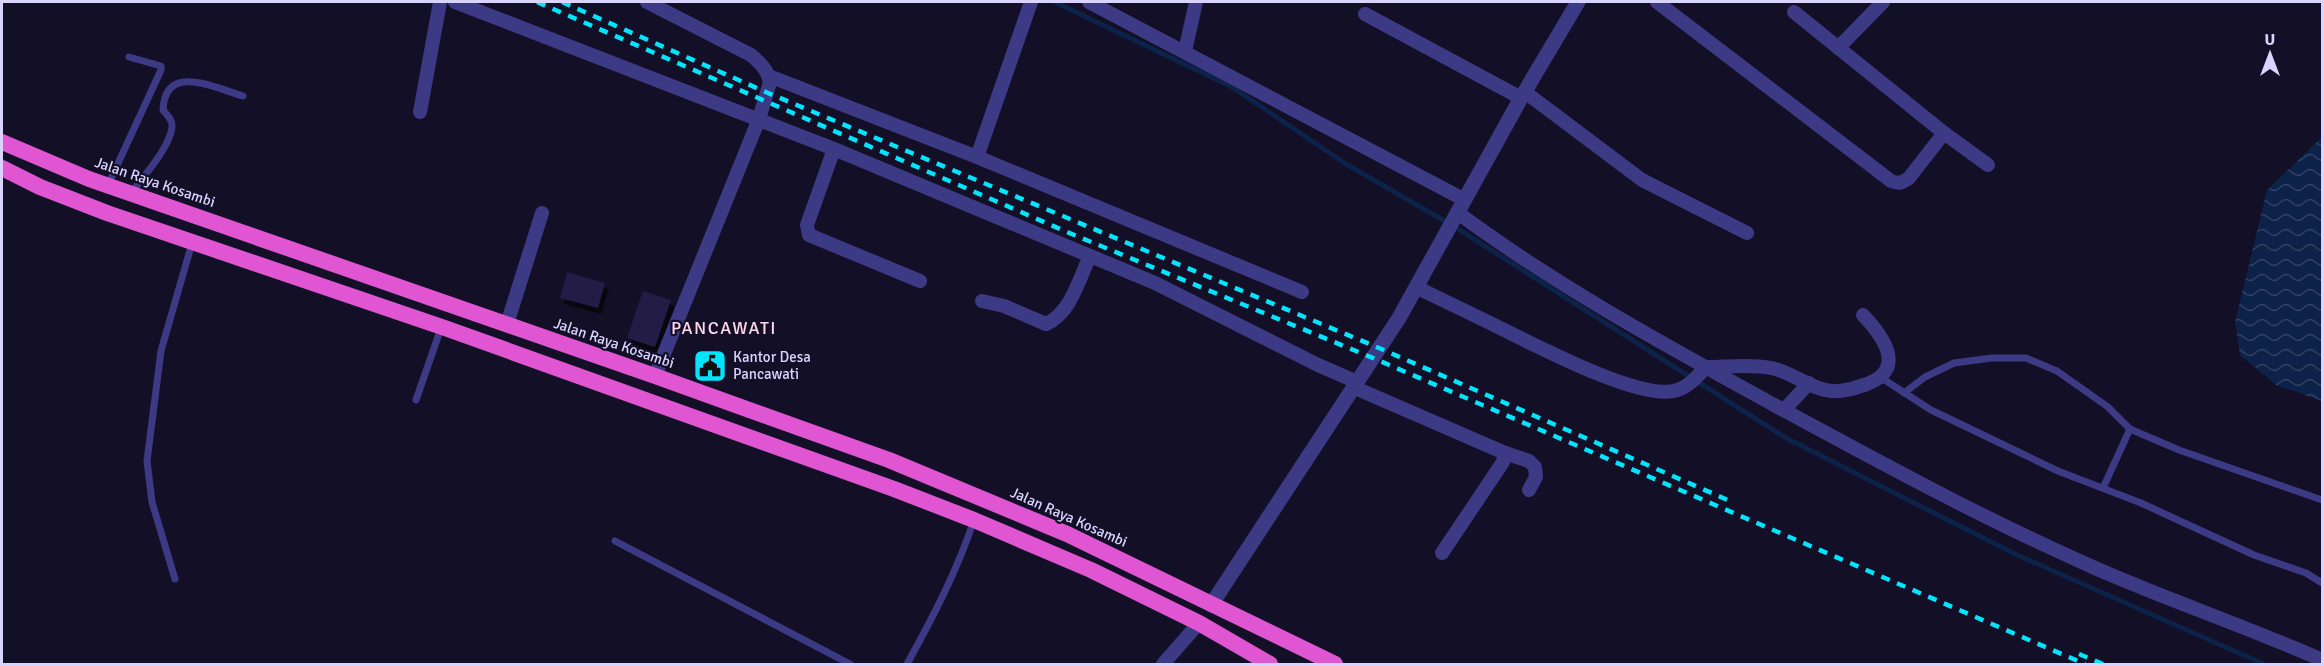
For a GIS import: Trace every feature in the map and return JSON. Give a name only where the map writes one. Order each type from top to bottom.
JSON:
[{"type":"highway","name":"Jalan Raya Kosambi","points":[[2,142],[108,185],[889,460],[1067,534],[1335,664]]},
{"type":"highway","points":[[2,168],[40,187],[77,201],[442,327],[894,489],[974,520],[1091,570],[1199,623],[1270,664]]},
{"type":"highway","points":[[519,355],[528,331]]},
{"type":"street","points":[[420,112],[440,2]]},
{"type":"street","points":[[455,2],[834,149],[1155,283],[1355,385],[1529,462],[1535,467],[1536,477],[1529,490]]},
{"type":"street","points":[[647,2],[751,55],[769,76],[977,158],[1302,292]]},
{"type":"street","points":[[1089,2],[1185,51],[1458,212],[1506,248],[1703,371],[1784,410],[1983,515],[2096,569],[2322,660]]},
{"type":"street","points":[[1185,51],[1196,2]]},
{"type":"street","points":[[1211,605],[1399,318],[1434,251],[1578,2]]},
{"type":"street","points":[[1657,2],[1891,181],[1902,183],[1944,133]]},
{"type":"street","points":[[1838,48],[1883,2]]},
{"type":"street","points":[[977,158],[1030,4]]},
{"type":"street","points":[[1794,12],[1944,133],[1988,165]]},
{"type":"street","points":[[1365,14],[1523,95],[1642,180],[1748,233]]},
{"type":"street","points":[[655,376],[759,119],[768,93],[769,76]]},
{"type":"street","points":[[834,149],[807,225],[809,235],[920,281]]},
{"type":"street","points":[[507,324],[543,213]]},
{"type":"street","points":[[982,300],[1004,306],[1046,324],[1055,320],[1064,311],[1090,256]]},
{"type":"street","points":[[1416,287],[1543,350],[1628,385],[1673,392],[1687,386],[1703,371],[1768,367],[1787,372],[1828,391],[1843,391],[1860,387],[1880,377],[1888,367],[1889,359],[1884,342],[1863,315]]},
{"type":"street","points":[[1784,410],[1809,383]]},
{"type":"street","points":[[1442,553],[1503,462],[1505,453]]},
{"type":"street","points":[[1163,664],[1199,623]]},
{"type":"lane","points":[[108,185],[161,70],[161,66],[129,57]]},
{"type":"lane","points":[[131,193],[164,147],[172,126],[171,119],[163,110],[167,91],[171,86],[189,81],[243,96]]},
{"type":"lane","points":[[175,579],[152,502],[147,461],[161,351],[192,240]]},
{"type":"lane","points":[[416,400],[442,327]]},
{"type":"lane","points":[[1904,393],[1925,377],[1954,363],[1992,358],[2026,358],[2057,371],[2109,407],[2130,429],[2179,450],[2322,500]]},
{"type":"lane","points":[[1880,377],[1931,410],[2058,471],[2141,503],[2254,555],[2306,573],[2322,583]]},
{"type":"lane","points":[[2103,488],[2130,429]]},
{"type":"lane","points":[[907,664],[947,590],[959,564],[974,520]]},
{"type":"lane","points":[[615,541],[850,664]]},
{"type":"water","points":[[2322,137],[2322,401],[2276,385],[2240,355],[2235,322],[2267,190]]},
{"type":"building","points":[[567,272],[605,283],[598,308],[560,298]]},
{"type":"building","points":[[643,291],[671,300],[655,347],[627,338]]},
{"type":"waterway","points":[[1055,2],[1232,87],[1346,164],[1455,227],[1786,438],[2017,555],[2264,664]]},
{"type":"railway","points":[[537,2],[1067,232],[1373,358],[2085,664]]},
{"type":"railway","points":[[562,2],[768,93],[1379,348],[1730,501]]},
{"type":"railway","points":[[2079,654],[2103,664]]},
{"type":"place","name":"Kantor Desa Pancawati","points":[[710,366]]},
{"type":"district","name":"PANCAWATI","points":[[724,328]]}]
